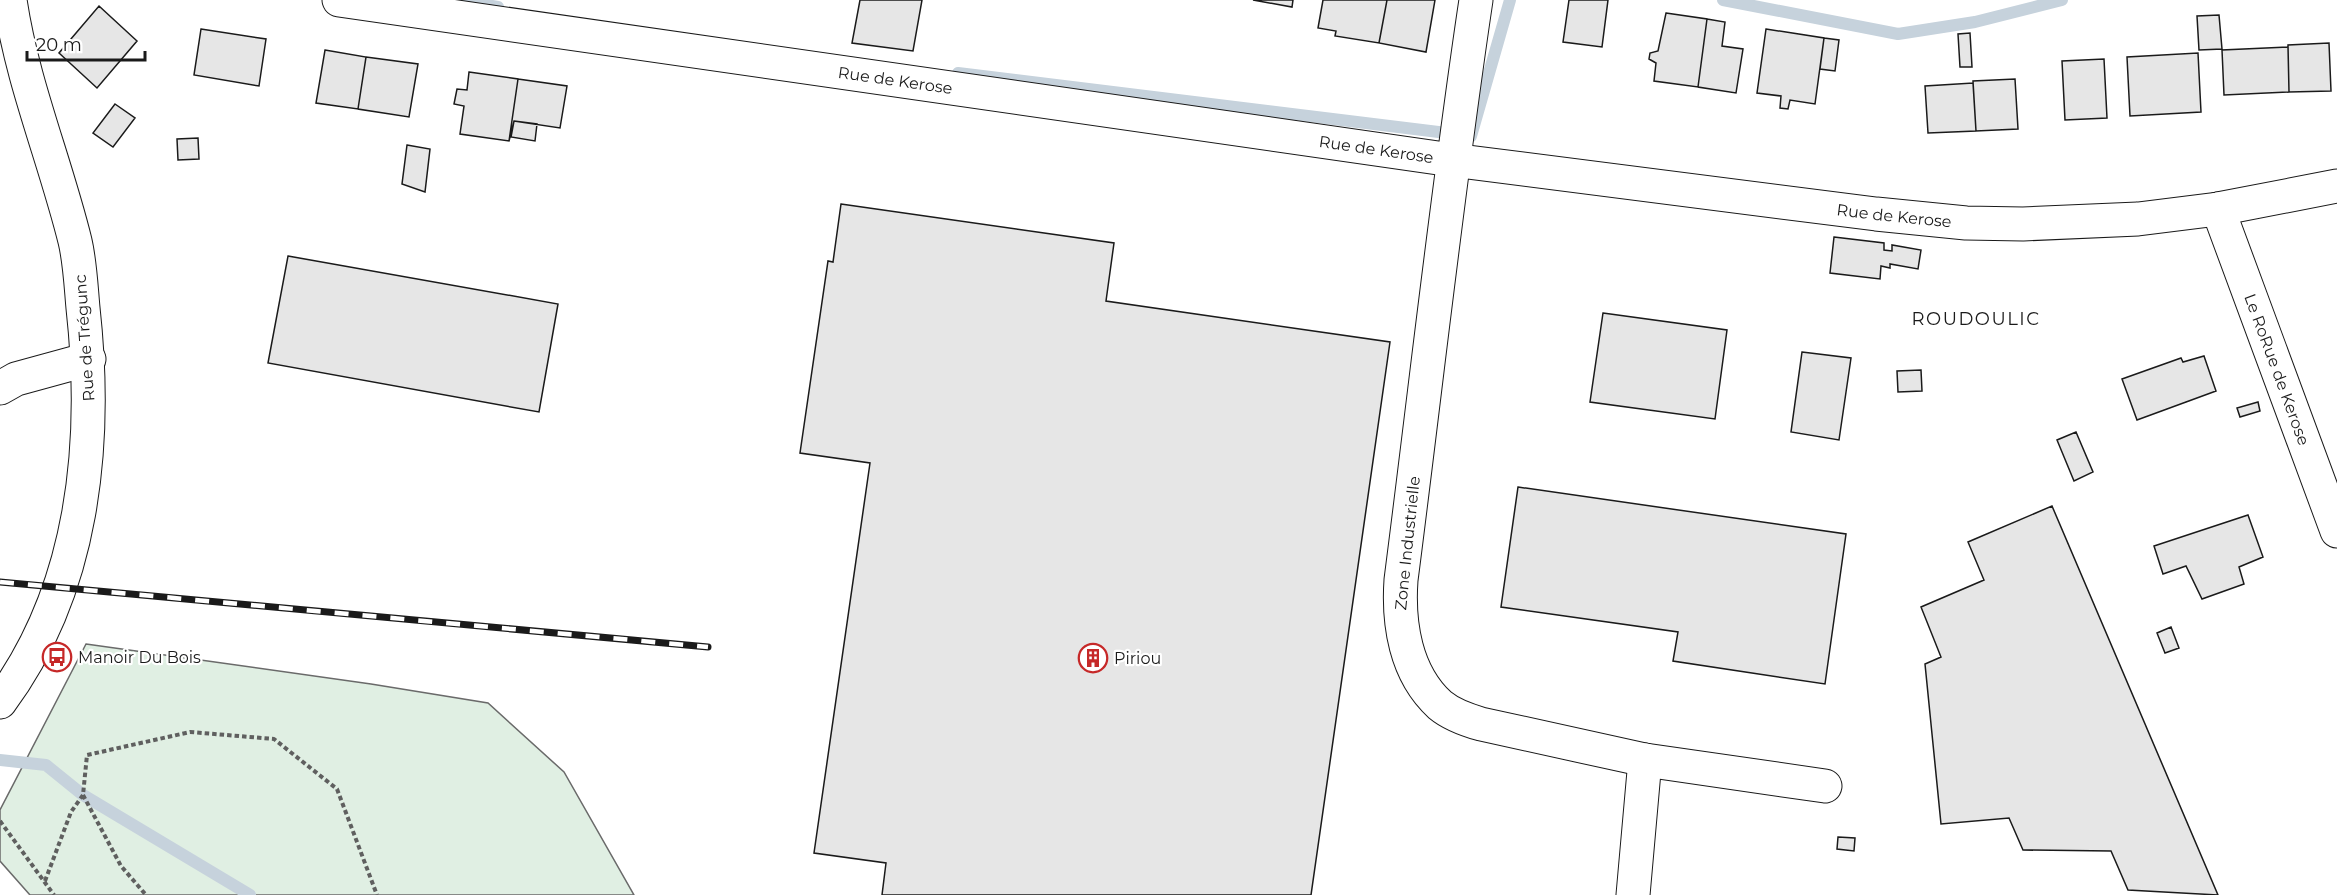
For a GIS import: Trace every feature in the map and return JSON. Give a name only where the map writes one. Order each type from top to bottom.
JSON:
[{"type":"street","name":"Rue de Trégunc","points":[[0,702],[44,631],[64,574],[83,490],[89,435],[89,359],[76,243],[24,65],[10,0]]},
{"type":"street","name":"Rue de Kerose","points":[[339,0],[1452,160],[1864,213],[1966,223],[2033,224],[2138,219],[2218,209],[2337,186]]},
{"type":"street","name":"Rue de Kerose","points":[[1452,160],[1476,0]]},
{"type":"street","name":"Zone Industrielle","points":[[1452,160],[1444,247],[1401,580],[1399,614],[1405,646],[1420,678],[1439,704],[1457,717],[1481,724],[1645,760],[1825,786]]},
{"type":"street","name":"Le RoRue de Kerose","points":[[2218,209],[2274,367],[2337,531]]},
{"type":"street","points":[[0,388],[16,379],[89,359]]},
{"type":"street","points":[[1633,895],[1645,760]]},
{"type":"path","points":[[45,881],[71,812],[83,795],[87,755],[190,732],[274,739],[337,789],[378,895]]},
{"type":"path","points":[[83,795],[121,866],[146,895]]},
{"type":"path","points":[[0,821],[54,895]]},
{"type":"green space","points":[[86,644],[371,684],[488,703],[564,772],[634,895],[30,895],[0,861],[0,810]]},
{"type":"building","points":[[860,0],[922,0],[913,51],[852,43]]},
{"type":"building","points":[[1253,0],[1293,0],[1292,7]]},
{"type":"building","points":[[1323,0],[1387,0],[1379,43],[1335,36],[1336,31],[1318,28]]},
{"type":"building","points":[[1387,0],[1435,0],[1426,52],[1379,43]]},
{"type":"building","points":[[1569,0],[1608,0],[1602,47],[1563,42]]},
{"type":"building","points":[[99,6],[137,41],[97,88],[59,53]]},
{"type":"building","points":[[1666,13],[1707,19],[1698,87],[1654,81],[1656,63],[1649,59],[1650,53],[1658,51]]},
{"type":"building","points":[[2219,15],[2222,49],[2199,50],[2197,16]]},
{"type":"building","points":[[1707,19],[1725,22],[1722,46],[1743,49],[1736,93],[1698,87]]},
{"type":"building","points":[[201,29],[266,39],[259,86],[194,75]]},
{"type":"building","points":[[1766,29],[1824,38],[1815,104],[1790,100],[1788,109],[1780,108],[1781,96],[1757,93]]},
{"type":"building","points":[[1970,33],[1972,67],[1960,67],[1958,34]]},
{"type":"building","points":[[1824,38],[1839,40],[1835,71],[1820,69]]},
{"type":"building","points":[[2329,43],[2331,91],[2289,92],[2288,45]]},
{"type":"building","points":[[2288,47],[2289,92],[2224,95],[2222,50]]},
{"type":"building","points":[[325,50],[366,57],[358,109],[316,103]]},
{"type":"building","points":[[2198,53],[2201,112],[2130,116],[2127,57]]},
{"type":"building","points":[[366,57],[418,64],[409,117],[358,109]]},
{"type":"building","points":[[2104,59],[2107,118],[2065,120],[2062,61]]},
{"type":"building","points":[[469,72],[518,79],[509,141],[460,134],[464,106],[454,104],[457,89],[467,90]]},
{"type":"building","points":[[518,79],[567,86],[560,128],[514,121],[509,141]]},
{"type":"building","points":[[2015,79],[2018,129],[1976,131],[1973,81]]},
{"type":"building","points":[[1973,83],[1976,131],[1928,133],[1925,86]]},
{"type":"building","points":[[115,104],[135,118],[113,147],[93,133]]},
{"type":"building","points":[[514,121],[537,124],[535,141],[511,137]]},
{"type":"building","points":[[198,138],[199,159],[178,160],[177,139]]},
{"type":"building","points":[[407,145],[430,149],[425,192],[402,184]]},
{"type":"building","name":"Piriou","points":[[841,204],[1114,243],[1106,301],[1390,342],[1311,895],[882,895],[886,863],[814,853],[870,463],[800,453],[828,261],[833,262]]},
{"type":"building","points":[[1834,237],[1884,243],[1884,250],[1892,251],[1892,245],[1921,250],[1918,269],[1890,264],[1890,268],[1881,266],[1880,279],[1830,273]]},
{"type":"building","points":[[288,256],[558,304],[539,412],[268,363]]},
{"type":"building","points":[[1603,313],[1727,330],[1715,419],[1590,402]]},
{"type":"building","points":[[1802,352],[1851,358],[1839,440],[1791,432]]},
{"type":"building","points":[[2204,356],[2216,391],[2137,420],[2122,379],[2181,358],[2183,362]]},
{"type":"building","points":[[1921,370],[1922,391],[1898,392],[1897,371]]},
{"type":"building","points":[[2258,402],[2260,411],[2240,417],[2237,408]]},
{"type":"building","points":[[2076,432],[2093,472],[2074,481],[2057,440]]},
{"type":"building","points":[[1518,487],[1846,534],[1825,684],[1673,661],[1678,632],[1501,607]]},
{"type":"building","points":[[2052,506],[2218,895],[2128,890],[2111,851],[2023,850],[2009,818],[1941,824],[1925,664],[1941,657],[1921,607],[1984,580],[1968,542]]},
{"type":"building","points":[[2248,515],[2263,557],[2239,567],[2244,584],[2202,599],[2186,566],[2163,574],[2154,546]]},
{"type":"building","points":[[2171,627],[2179,648],[2165,653],[2157,633]]},
{"type":"building","points":[[1838,837],[1855,838],[1854,851],[1837,849]]},
{"type":"waterway","points":[[460,0],[498,7]]},
{"type":"waterway","points":[[958,73],[1471,136],[1510,0]]},
{"type":"waterway","points":[[1723,0],[1898,34],[1975,22],[2062,0]]},
{"type":"waterway","points":[[0,760],[46,765],[83,795],[250,895]]},
{"type":"railway","points":[[0,582],[708,647]]},
{"type":"place","name":"Manoir Du Bois","points":[[57,657]]},
{"type":"place","name":"Piriou","points":[[1093,658]]},
{"type":"district","name":"ROUDOULIC","points":[[1976,319]]}]
